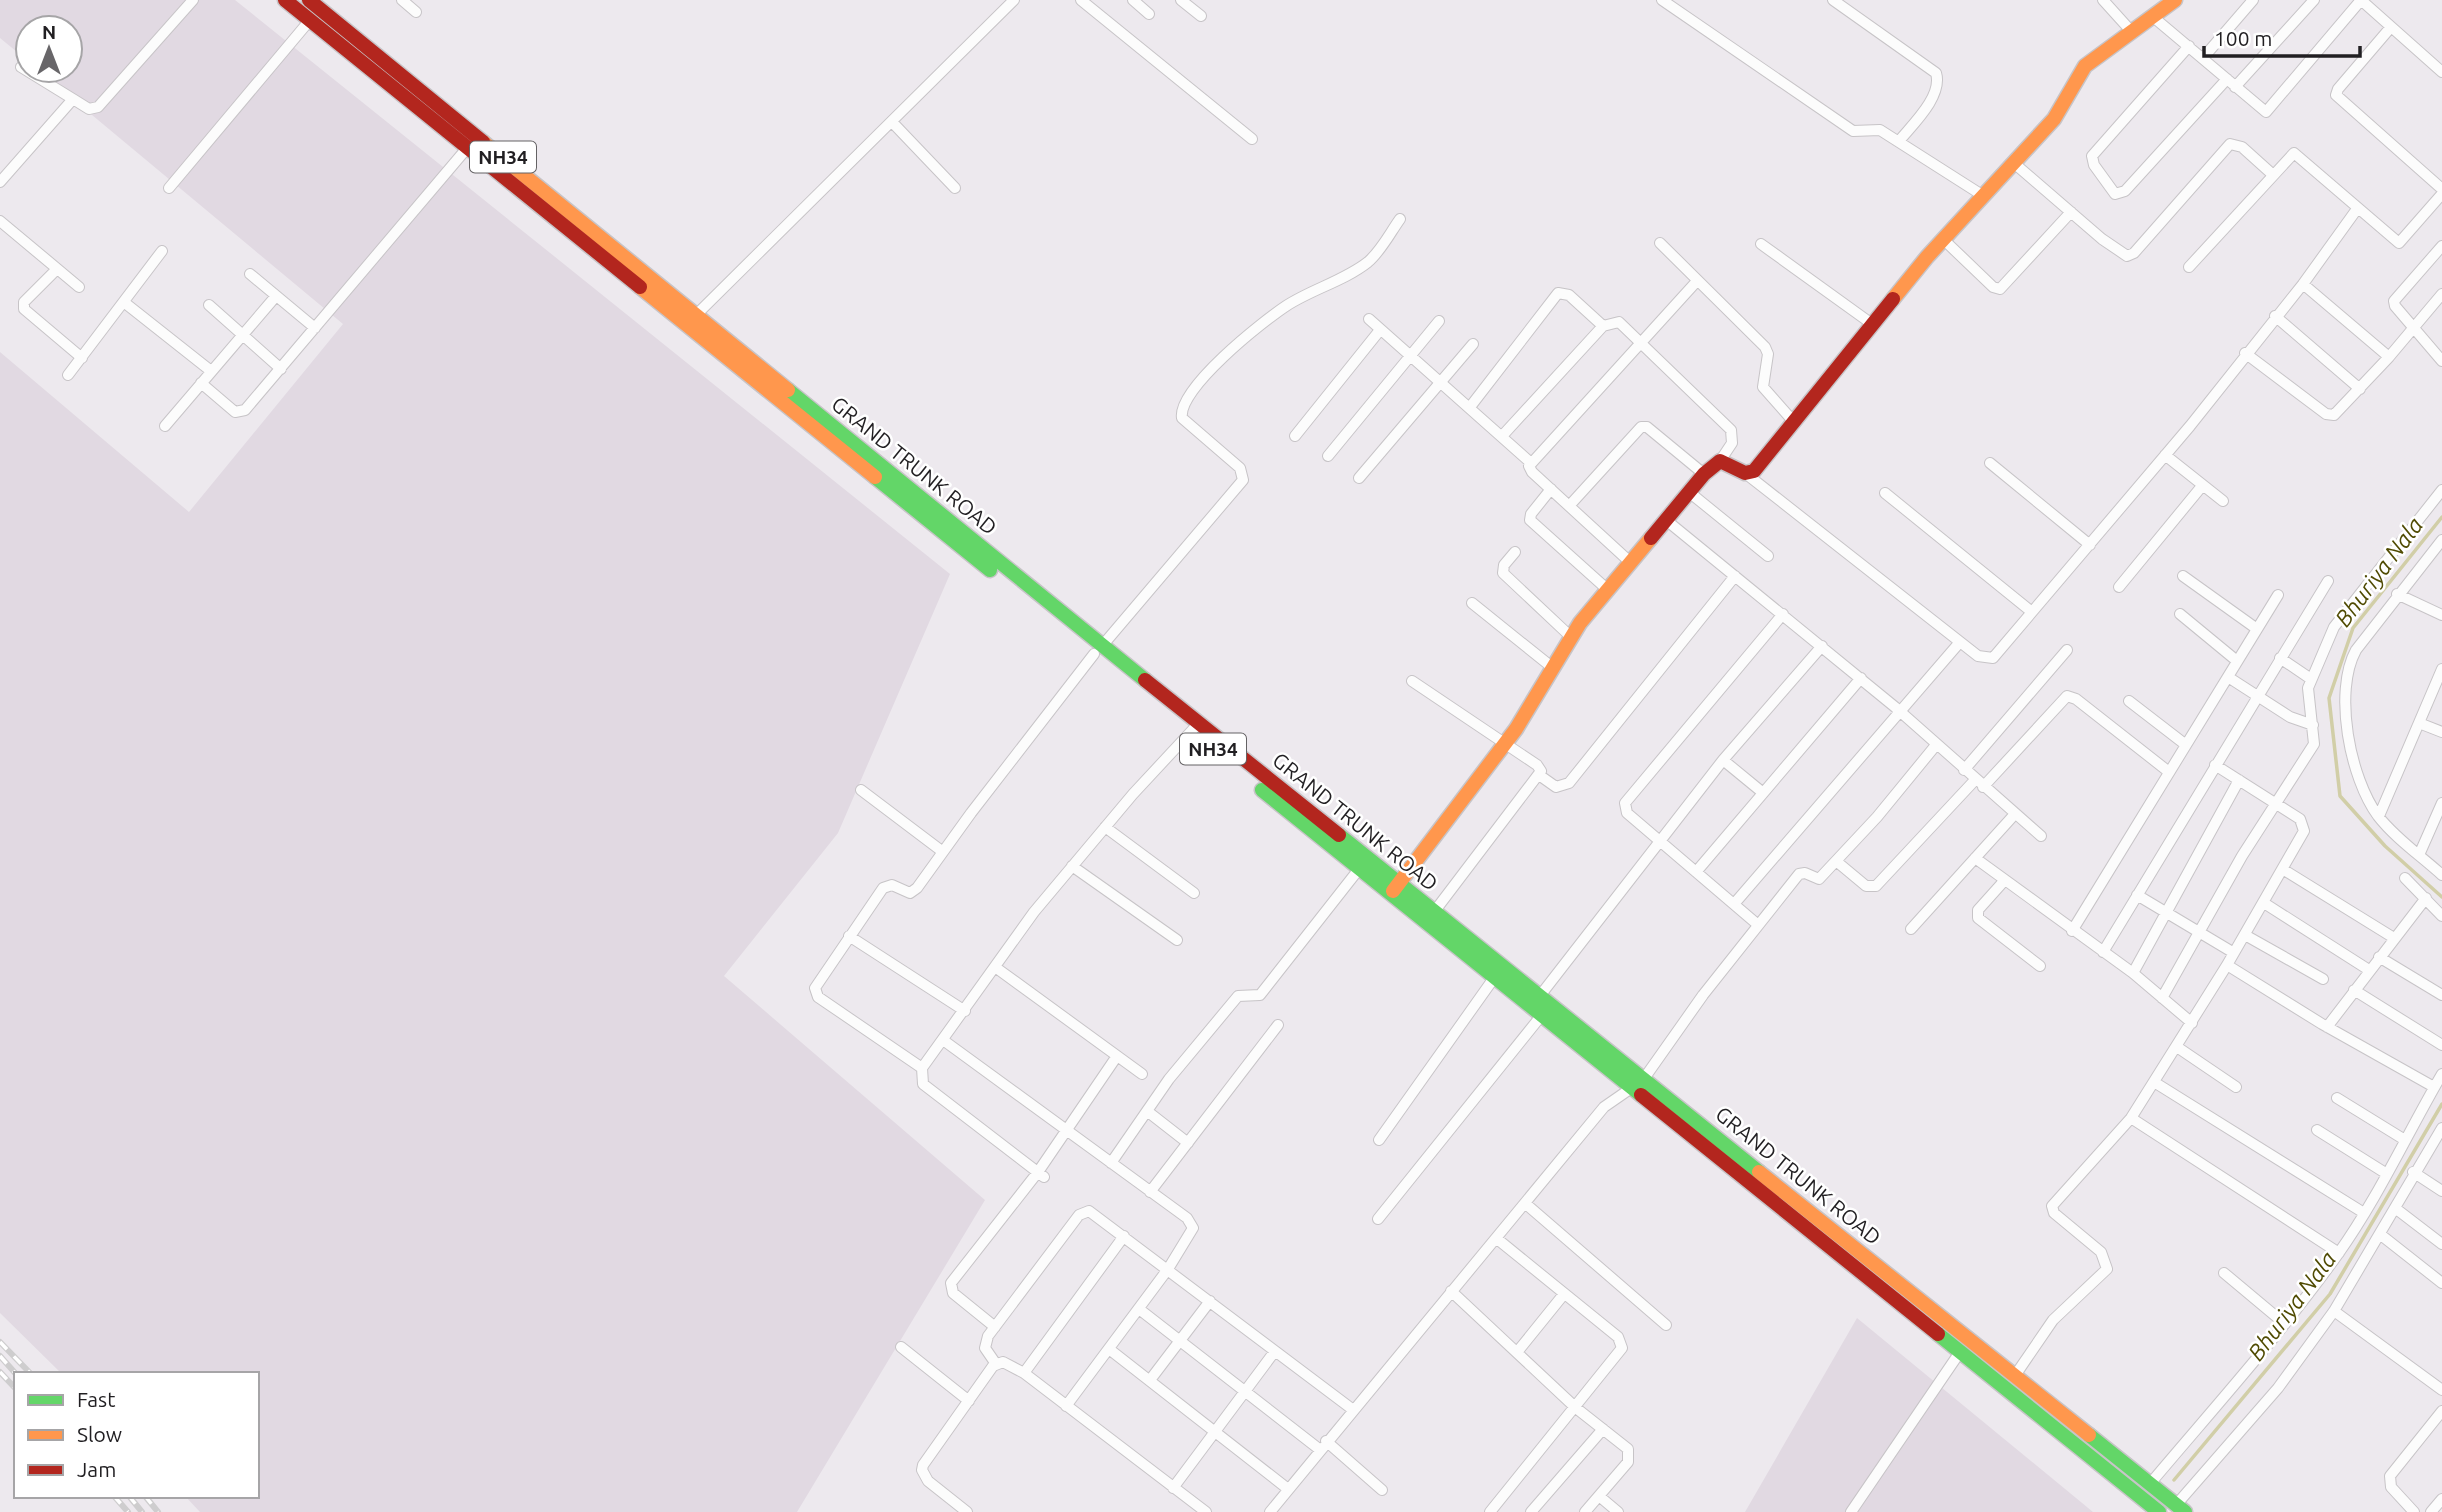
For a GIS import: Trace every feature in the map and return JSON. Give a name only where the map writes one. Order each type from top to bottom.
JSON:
[{"type":"main road","name":"GRAND TRUNK ROAD","points":[[285,0],[1195,727],[1394,889],[1541,1016],[1637,1083],[2015,1376],[2147,1491],[2159,1512]]},
{"type":"main road","points":[[1394,889],[1506,743],[1534,702],[1570,636],[1704,474],[1720,461],[1745,472],[1757,467],[1943,239],[2054,119],[2085,66],[2175,0]]},
{"type":"main road","name":"GRAND TRUNK ROAD","points":[[314,2],[697,314],[1082,637]]},
{"type":"main road","name":"GRAND TRUNK ROAD","points":[[1195,727],[1359,869],[1434,912],[1539,997],[1637,1083],[2006,1389],[2147,1491],[2178,1507]]},
{"type":"street","points":[[49,84],[89,110],[98,107],[193,0]]},
{"type":"street","points":[[402,0],[416,12]]},
{"type":"street","points":[[697,314],[1014,0]]},
{"type":"street","points":[[1081,0],[1252,139]]},
{"type":"street","points":[[1133,0],[1149,14]]},
{"type":"street","points":[[1181,0],[1201,16]]},
{"type":"street","points":[[1662,0],[1853,131],[1880,130],[1982,195]]},
{"type":"street","points":[[1833,0],[1936,73],[1938,84],[1934,94],[1899,141]]},
{"type":"street","points":[[2103,0],[2131,31]]},
{"type":"street","points":[[2203,58],[2253,0]]},
{"type":"street","points":[[2189,46],[2092,156],[2094,165],[2116,194],[2125,191],[2314,0]]},
{"type":"street","points":[[2152,16],[2266,112],[2361,0],[2442,72]]},
{"type":"street","points":[[169,188],[310,20]]},
{"type":"street","points":[[2189,267],[2294,153],[2396,242],[2401,243],[2442,192],[2336,95],[2338,89],[2391,26]]},
{"type":"street","points":[[0,182],[73,99]]},
{"type":"street","points":[[892,122],[955,188]]},
{"type":"street","points":[[2015,164],[2122,254],[2130,256],[2230,144],[2242,147],[2272,174]]},
{"type":"street","points":[[201,383],[235,412],[242,412],[468,147]]},
{"type":"street","points":[[1745,472],[1960,642],[1983,659],[1993,658],[2165,455],[2303,284],[2357,209]]},
{"type":"street","points":[[1943,239],[1993,287],[2000,289],[2071,212]]},
{"type":"street","points":[[922,1068],[816,995],[816,984],[883,888],[888,884],[906,892],[913,892],[1098,650],[1243,480],[1240,468],[1182,418],[1181,410],[1188,396],[1228,354],[1268,320],[1304,296],[1368,262],[1400,219]]},
{"type":"street","points":[[0,221],[79,287]]},
{"type":"street","points":[[1660,243],[1768,349],[1762,383],[1793,421]]},
{"type":"street","points":[[1761,244],[1872,324]]},
{"type":"street","points":[[2442,246],[2394,301],[2442,361]]},
{"type":"street","points":[[68,375],[162,251]]},
{"type":"street","points":[[56,270],[24,302],[24,309],[82,358]]},
{"type":"street","points":[[250,274],[315,328]]},
{"type":"street","points":[[1531,463],[1644,343],[1697,281]]},
{"type":"street","points":[[2303,284],[2389,357]]},
{"type":"street","points":[[1470,407],[1558,293],[1569,295],[1603,326]]},
{"type":"street","points":[[2245,353],[2330,415],[2338,412],[2361,389],[2442,293]]},
{"type":"street","points":[[165,426],[276,296]]},
{"type":"street","points":[[125,303],[211,371]]},
{"type":"street","points":[[209,305],[281,369]]},
{"type":"street","points":[[2275,316],[2361,389]]},
{"type":"street","points":[[1369,319],[1503,435],[1531,463],[1532,472],[1630,562]]},
{"type":"street","points":[[1328,456],[1439,321]]},
{"type":"street","points":[[1503,435],[1603,326],[1619,322],[1644,343],[1734,435],[1720,461]]},
{"type":"street","points":[[1295,436],[1380,330]]},
{"type":"street","points":[[1359,478],[1473,344]]},
{"type":"street","points":[[1569,506],[1641,427],[1647,427],[1704,474]]},
{"type":"street","points":[[2165,455],[2223,501]]},
{"type":"street","points":[[1990,463],[2090,545]]},
{"type":"street","points":[[2119,587],[2202,486]]},
{"type":"street","points":[[1551,489],[1531,514],[1530,520],[1608,590]]},
{"type":"street","points":[[2162,998],[2197,932],[2274,803],[2314,744],[2308,696],[2311,679],[2339,618],[2442,490]]},
{"type":"street","points":[[1689,492],[1768,556]]},
{"type":"street","points":[[1885,493],[2032,612]]},
{"type":"street","points":[[1666,520],[1861,678],[2041,836]]},
{"type":"street","points":[[2439,547],[2397,594],[2356,650],[2350,661],[2345,687],[2356,768],[2368,798],[2379,816],[2442,875]]},
{"type":"street","points":[[1515,552],[1504,565],[1503,573],[1570,636]]},
{"type":"street","points":[[1412,681],[1537,765],[1539,775],[1556,787],[1569,783],[1735,576]]},
{"type":"street","points":[[2183,576],[2257,629]]},
{"type":"street","points":[[2103,952],[2328,580]]},
{"type":"street","points":[[2397,594],[2442,615]]},
{"type":"street","points":[[2072,931],[2278,595]]},
{"type":"street","points":[[1472,603],[1553,668]]},
{"type":"street","points":[[1757,924],[1627,813],[1628,798],[1783,614]]},
{"type":"street","points":[[2180,614],[2237,661]]},
{"type":"street","points":[[1734,904],[1960,642]]},
{"type":"street","points":[[1539,997],[1723,760],[1822,646]]},
{"type":"street","points":[[1964,770],[2067,650]]},
{"type":"street","points":[[2280,658],[2311,679]]},
{"type":"street","points":[[2379,816],[2442,669]]},
{"type":"street","points":[[2228,677],[2290,717],[2313,724]]},
{"type":"street","points":[[1696,872],[1861,678]]},
{"type":"street","points":[[1836,861],[1866,886],[1876,886],[2067,696],[2076,699],[2169,772]]},
{"type":"street","points":[[2129,701],[2186,745]]},
{"type":"street","points":[[2419,723],[2442,732]]},
{"type":"street","points":[[1041,1174],[923,1084],[922,1068],[1034,912],[1105,827],[1195,727]]},
{"type":"street","points":[[1269,1512],[1604,1107],[1637,1083],[1757,924],[1799,874],[1805,873],[1817,880],[1936,744]]},
{"type":"street","points":[[1723,760],[1762,792]]},
{"type":"street","points":[[2006,1389],[2053,1320],[2107,1269],[2101,1252],[2054,1213],[2052,1206],[2131,1118],[2284,870],[2304,827],[2300,818],[2215,765]]},
{"type":"street","points":[[1434,912],[1539,775]]},
{"type":"street","points":[[2133,973],[2239,780]]},
{"type":"street","points":[[861,790],[943,852]]},
{"type":"street","points":[[2419,855],[2442,803]]},
{"type":"street","points":[[1910,929],[2014,815]]},
{"type":"street","points":[[1105,827],[1194,892]]},
{"type":"street","points":[[1975,858],[2133,973],[2192,1023]]},
{"type":"street","points":[[1072,866],[1177,940]]},
{"type":"street","points":[[1111,1163],[1169,1079],[1238,996],[1260,995],[1359,869]]},
{"type":"street","points":[[2284,870],[2394,938]]},
{"type":"street","points":[[2405,878],[2442,916]]},
{"type":"street","points":[[2004,881],[1978,910],[1978,918],[2040,966]]},
{"type":"street","points":[[2137,895],[2234,953]]},
{"type":"street","points":[[2327,1027],[2426,898]]},
{"type":"street","points":[[2264,902],[2369,970]]},
{"type":"street","points":[[2245,935],[2323,979]]},
{"type":"street","points":[[849,936],[965,1011]]},
{"type":"street","points":[[2379,957],[2442,995]]},
{"type":"street","points":[[2227,965],[2327,1027],[2434,1087]]},
{"type":"street","points":[[995,967],[1142,1074]]},
{"type":"street","points":[[1378,1139],[1494,978]]},
{"type":"street","points":[[2354,990],[2442,1045]]},
{"type":"street","points":[[1378,1219],[1541,1016]]},
{"type":"street","points":[[1150,1192],[1278,1025]]},
{"type":"street","points":[[943,1040],[1187,1218],[1193,1228],[1168,1269],[1066,1406]]},
{"type":"street","points":[[2176,1046],[2236,1087]]},
{"type":"street","points":[[995,1327],[953,1293],[951,1283],[1041,1174],[1117,1055]]},
{"type":"street","points":[[2147,1491],[2285,1324],[2339,1253],[2387,1174],[2442,1074]]},
{"type":"street","points":[[2154,1082],[2364,1213]]},
{"type":"street","points":[[2337,1098],[2405,1140]]},
{"type":"street","points":[[1147,1111],[1188,1143]]},
{"type":"street","points":[[2131,1118],[2339,1253]]},
{"type":"street","points":[[2178,1507],[2278,1388],[2334,1311],[2381,1235],[2413,1172],[2442,1128]]},
{"type":"street","points":[[2317,1130],[2387,1174]]},
{"type":"street","points":[[2413,1172],[2442,1191]]},
{"type":"street","points":[[1526,1204],[1666,1325]]},
{"type":"street","points":[[2395,1209],[2442,1244]]},
{"type":"street","points":[[996,1364],[985,1348],[988,1336],[1083,1211],[1093,1213],[1352,1409]]},
{"type":"street","points":[[2381,1235],[2442,1283]]},
{"type":"street","points":[[1024,1373],[1124,1236]]},
{"type":"street","points":[[1490,1512],[1619,1355],[1621,1342],[1496,1238]]},
{"type":"street","points":[[2224,1273],[2285,1324]]},
{"type":"street","points":[[1451,1292],[1518,1351],[1576,1408],[1630,1454],[1628,1462],[1585,1512]]},
{"type":"street","points":[[1518,1351],[1564,1294]]},
{"type":"street","points":[[1150,1380],[1210,1301]]},
{"type":"street","points":[[1139,1308],[1244,1391],[1323,1445],[1382,1490]]},
{"type":"street","points":[[2334,1311],[2442,1390]]},
{"type":"street","points":[[901,1347],[969,1401]]},
{"type":"street","points":[[1109,1349],[1288,1489]]},
{"type":"street","points":[[1173,1488],[1214,1429],[1275,1351]]},
{"type":"street","points":[[1851,1512],[1960,1352]]},
{"type":"street","points":[[967,1512],[928,1481],[922,1470],[996,1364],[1007,1363],[1024,1373],[1206,1512]]},
{"type":"street","points":[[2414,1512],[2391,1487],[2390,1476],[2442,1411]]},
{"type":"street","points":[[1531,1512],[1603,1429]]},
{"type":"street","points":[[1599,1496],[1618,1512]]},
{"type":"street","points":[[2431,1512],[2442,1499]]},
{"type":"shaded area","points":[[0,0],[235,0],[950,574],[838,833],[724,976],[985,1200],[797,1512],[200,1512],[187,1498],[259,1498],[259,1372],[60,1372],[0,1313],[0,352],[189,512],[343,324],[55,84],[84,84],[84,14],[14,14],[14,50],[0,38]]},
{"type":"shaded area","points":[[1857,1318],[2093,1512],[1745,1512]]},
{"type":"waterway","name":"Bhuriya Nala","points":[[2442,517],[2353,628],[2329,698],[2340,796],[2385,846],[2442,897]]},
{"type":"waterway","name":"Bhuriya Nala","points":[[2174,1480],[2330,1294],[2442,1104]]},
{"type":"railway","points":[[0,1342],[29,1372]]},
{"type":"railway","points":[[0,1356],[14,1372]]},
{"type":"railway","points":[[0,1372],[14,1387]]},
{"type":"railway","points":[[116,1498],[128,1512]]},
{"type":"railway","points":[[131,1498],[142,1512]]},
{"type":"railway","points":[[147,1498],[158,1512]]},
{"type":"traffic: fast","points":[[788,390],[1145,680]]},
{"type":"traffic: fast","points":[[875,477],[990,570]]},
{"type":"traffic: fast","points":[[1262,790],[1641,1095]]},
{"type":"traffic: fast","points":[[1339,835],[1759,1172]]},
{"type":"traffic: fast","points":[[1938,1334],[2159,1512]]},
{"type":"traffic: fast","points":[[2089,1435],[2185,1512]]},
{"type":"traffic: slow","points":[[1893,299],[1927,257],[2054,119],[2085,66],[2175,0]]},
{"type":"traffic: slow","points":[[483,142],[788,390]]},
{"type":"traffic: slow","points":[[640,287],[875,477]]},
{"type":"traffic: slow","points":[[1393,891],[1516,729],[1580,623],[1651,538]]},
{"type":"traffic: slow","points":[[1759,1172],[2089,1435]]},
{"type":"traffic: jam","points":[[285,0],[640,287]]},
{"type":"traffic: jam","points":[[309,0],[483,142]]},
{"type":"traffic: jam","points":[[1651,538],[1704,474],[1720,461],[1745,473],[1754,471],[1893,299]]},
{"type":"traffic: jam","points":[[1145,680],[1339,835]]},
{"type":"traffic: jam","points":[[1641,1095],[1938,1334]]}]
